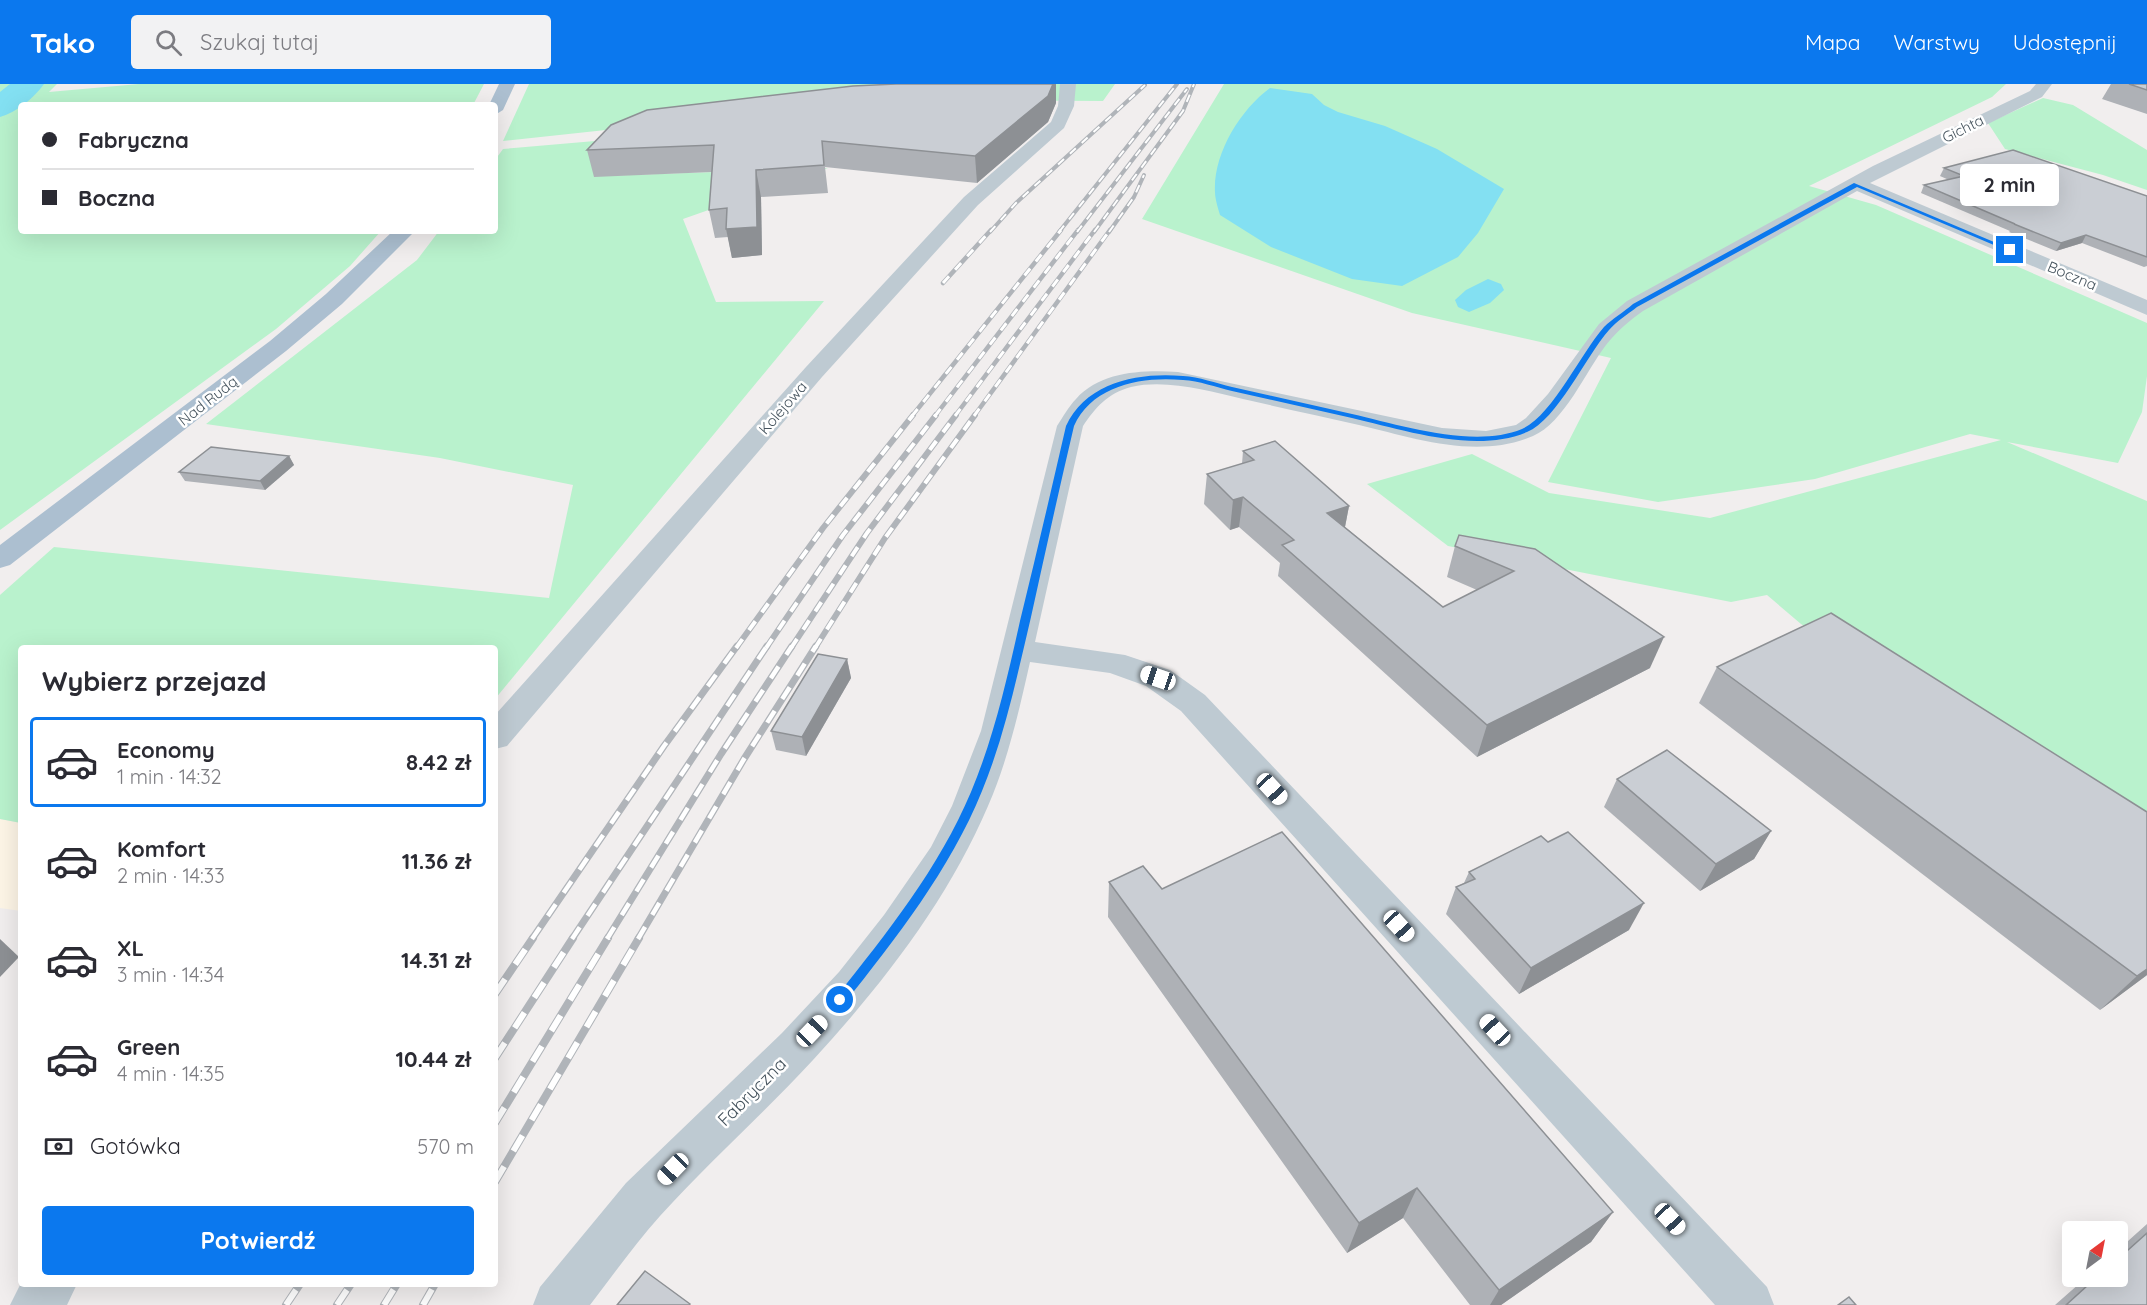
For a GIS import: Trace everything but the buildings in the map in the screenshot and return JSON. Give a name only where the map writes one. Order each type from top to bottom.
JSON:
[{"type":"main road","points":[[498,104],[507,84]]},
{"type":"main road","name":"Nad Rudą","points":[[0,559],[278,346],[334,299],[402,234]]},
{"type":"street","name":"Kolejowa","points":[[498,734],[814,372],[971,201],[1058,124],[1066,106],[1068,84]]},
{"type":"street","name":"Gichta","points":[[1868,177],[2036,94],[2044,84]]},
{"type":"street","name":"Boczna","points":[[1868,177],[2147,308]]},
{"type":"street","name":"Fabryczna","points":[[558,1305],[643,1200],[854,985],[898,927],[944,857],[970,806],[998,731],[1019,650],[1070,426],[1076,412],[1090,398],[1104,390],[1143,378],[1184,378],[1417,431],[1463,438],[1498,437],[1524,430],[1541,420],[1607,328],[1635,306],[1868,177]]},
{"type":"street","points":[[2121,297],[2147,288]]},
{"type":"street","points":[[1019,650],[1114,663],[1158,678],[1192,702],[1749,1305]]},
{"type":"street","points":[[35,1305],[50,1287]]},
{"type":"shaded area","points":[[0,819],[18,822],[18,911],[0,908]]},
{"type":"green space","points":[[0,84],[57,84],[49,92],[139,84],[484,84],[475,102],[18,102],[18,234],[378,234],[350,266],[276,329],[0,530]]},
{"type":"green space","points":[[529,84],[1115,84],[1103,101],[951,100],[800,109],[503,141]]},
{"type":"green space","points":[[1224,84],[2006,84],[1992,97],[1809,186],[1876,205],[2147,323],[2147,376],[2142,412],[2118,463],[2007,442],[2147,501],[2147,851],[1801,624],[1767,595],[1731,602],[1448,546],[1367,484],[1472,454],[1549,493],[1710,518],[2001,440],[1970,434],[1815,479],[1658,502],[1548,482],[1611,358],[1412,313],[1142,219]]},
{"type":"green space","points":[[2043,98],[2073,105],[2147,150],[2147,190],[2103,175],[2005,149],[1988,123]]},
{"type":"green space","points":[[653,136],[602,176],[828,168],[683,219],[716,302],[824,301],[498,695],[498,645],[18,645],[18,822],[0,819],[0,595],[54,547],[549,598],[573,485],[440,458],[206,424],[417,260],[437,234],[498,234],[498,156],[503,149]]},
{"type":"water","points":[[1270,88],[1312,94],[1324,105],[1338,112],[1385,126],[1437,149],[1504,189],[1478,233],[1458,257],[1402,286],[1352,279],[1271,247],[1220,215],[1215,192],[1219,163],[1230,134],[1248,108]]},
{"type":"water","points":[[1488,279],[1501,284],[1504,290],[1490,303],[1469,312],[1458,307],[1455,300],[1466,290]]},
{"type":"waterway","points":[[0,107],[29,84]]},
{"type":"railway","points":[[1059,232],[1177,84]]},
{"type":"railway","points":[[1094,232],[1183,111],[1194,84]]},
{"type":"railway","points":[[990,232],[1016,203],[1145,85]]},
{"type":"railway","points":[[1077,232],[1187,89]]},
{"type":"railway","points":[[1109,232],[1134,197],[1144,175]]},
{"type":"railway","points":[[943,283],[991,230]]},
{"type":"railway","points":[[912,416],[1061,230]]},
{"type":"railway","points":[[935,416],[1078,230]]},
{"type":"railway","points":[[955,416],[1095,230]]},
{"type":"railway","points":[[974,416],[1110,230]]},
{"type":"railway","points":[[736,648],[823,528],[913,415]]},
{"type":"railway","points":[[766,648],[843,535],[936,415]]},
{"type":"railway","points":[[791,648],[867,533],[956,415]]},
{"type":"railway","points":[[815,648],[885,538],[975,415]]},
{"type":"railway","points":[[532,939],[664,746],[737,646]]},
{"type":"railway","points":[[572,939],[767,646]]},
{"type":"railway","points":[[607,939],[721,754],[792,646]]},
{"type":"railway","points":[[638,939],[744,759],[816,646]]},
{"type":"railway","points":[[498,990],[533,938]]},
{"type":"railway","points":[[498,1053],[573,938]]},
{"type":"railway","points":[[498,1118],[608,938]]},
{"type":"railway","points":[[498,1177],[639,938]]},
{"type":"railway","points":[[286,1305],[298,1287]]},
{"type":"railway","points":[[337,1305],[349,1287]]},
{"type":"railway","points":[[384,1305],[395,1287]]},
{"type":"railway","points":[[423,1305],[433,1287]]},
{"type":"route","points":[[840,1000],[898,927],[944,857],[982,778],[998,731],[1014,670],[1070,426],[1076,412],[1090,398],[1121,383],[1143,378],[1184,378],[1417,431],[1463,438],[1498,437],[1524,430],[1541,420],[1578,365],[1607,328],[1635,306],[1856,184],[2010,250]]}]
